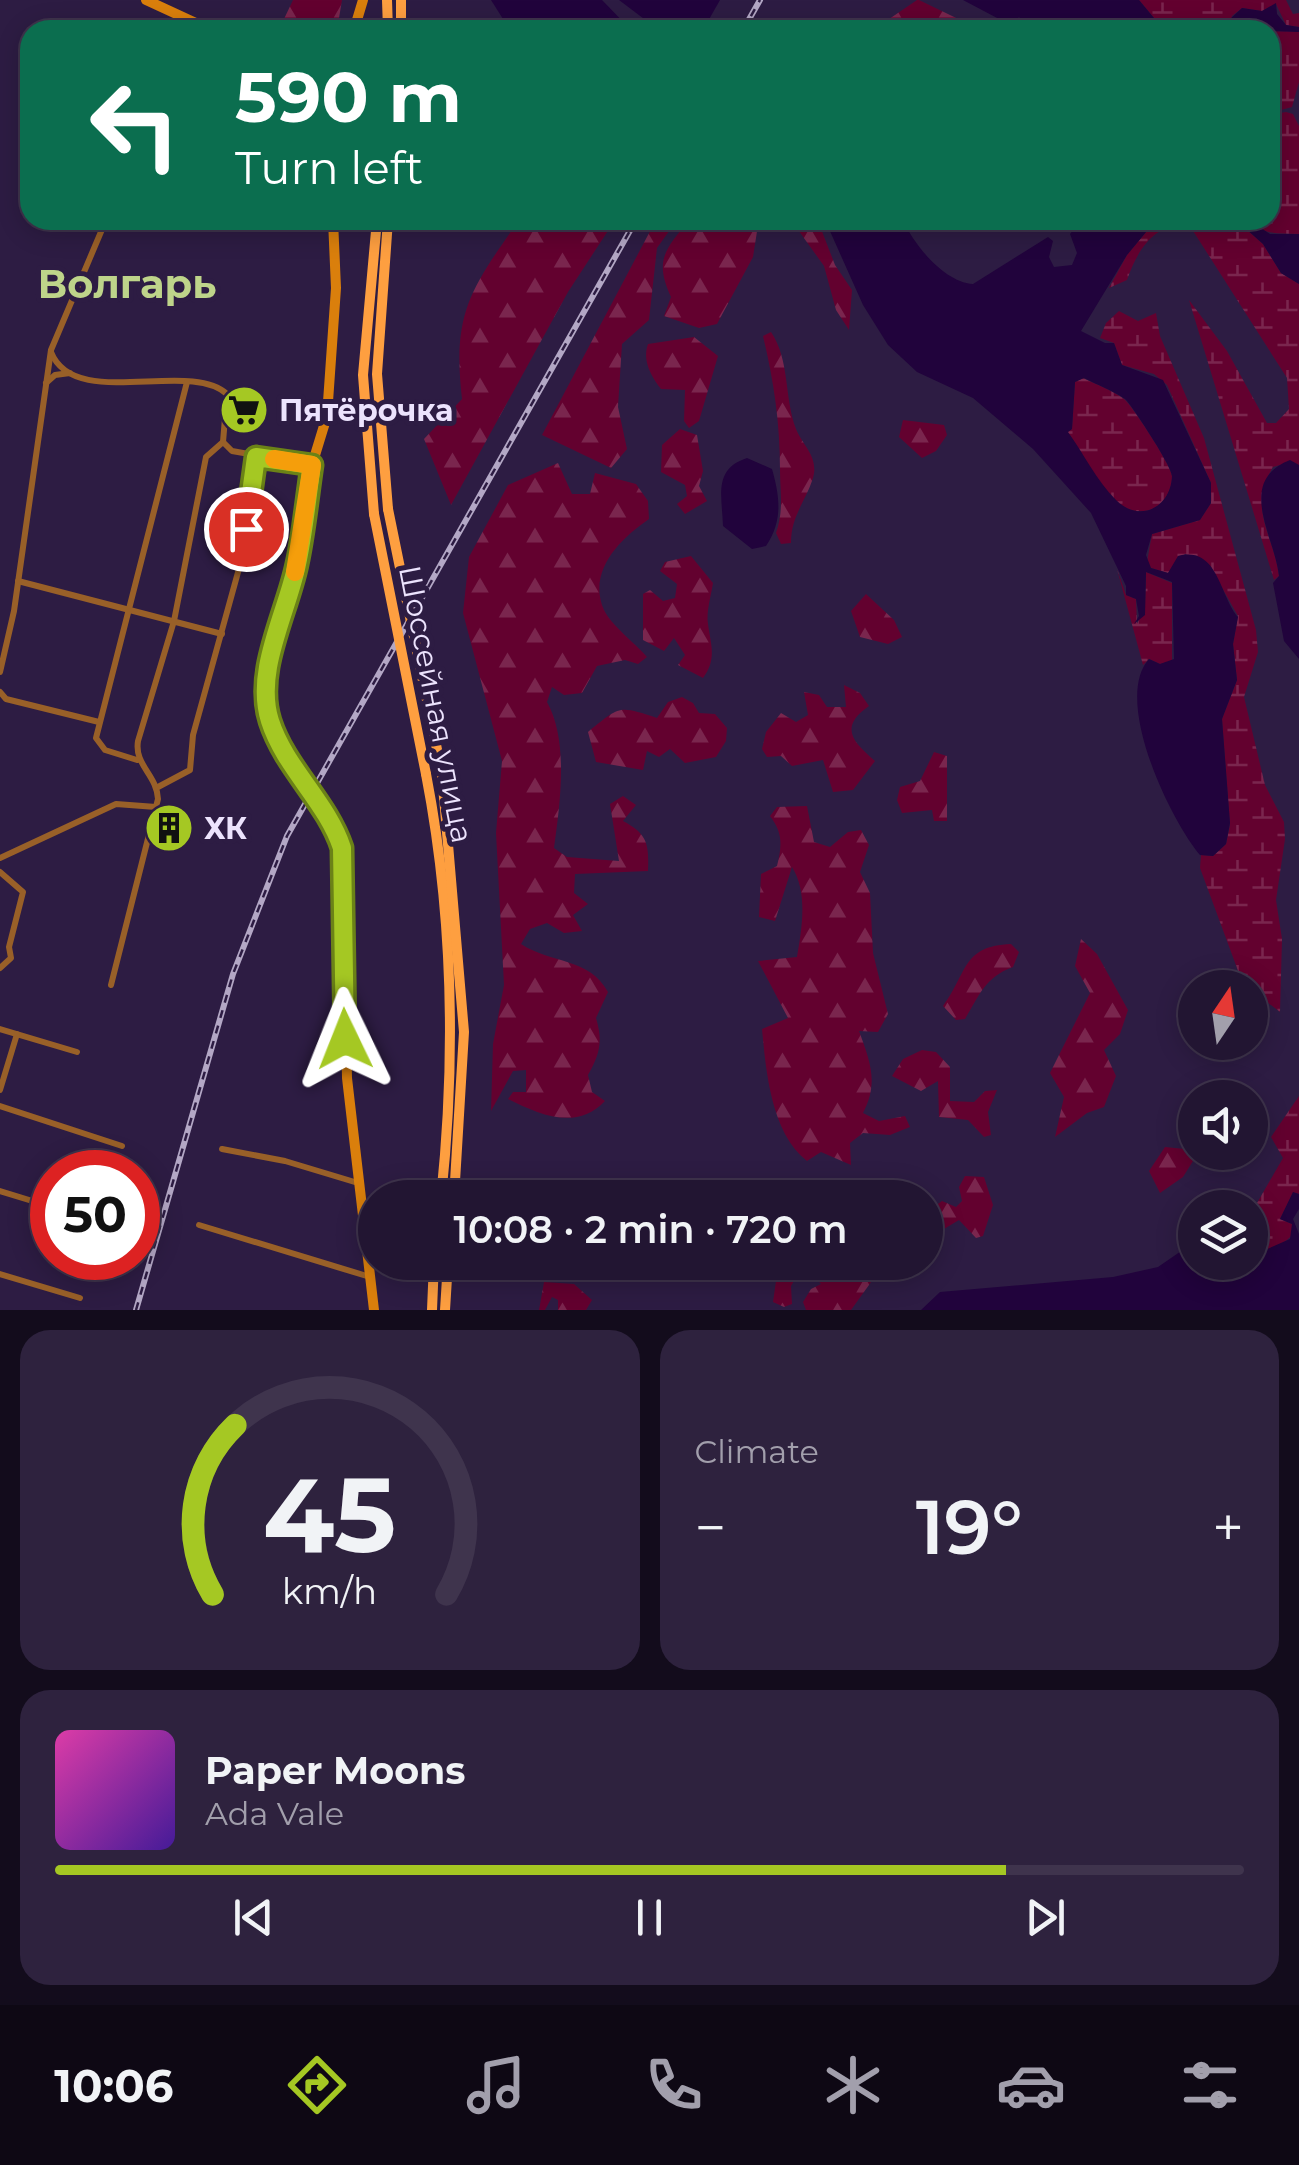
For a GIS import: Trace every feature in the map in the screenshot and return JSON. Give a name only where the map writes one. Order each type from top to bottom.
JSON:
[{"type":"main road","points":[[146,0],[189,20]]},
{"type":"main road","points":[[333,230],[336,288],[327,416],[312,465],[298,559],[266,679],[269,718],[284,750],[334,826],[344,872],[343,1000],[358,1183]]},
{"type":"main road","name":"Шоссейная улица","points":[[376,230],[363,375],[374,514],[437,834],[450,1001],[442,1180]]},
{"type":"main road","name":"Шоссейная улица","points":[[387,230],[377,374],[388,509],[442,774],[464,1032],[455,1180]]},
{"type":"main road","points":[[370,1280],[374,1310]]},
{"type":"main road","points":[[432,1310],[433,1280]]},
{"type":"main road","points":[[445,1310],[447,1280]]},
{"type":"street","points":[[0,672],[18,581],[51,350],[102,230]]},
{"type":"street","points":[[51,350],[56,365],[70,373]]},
{"type":"street","points":[[45,384],[55,374],[70,373],[142,384],[187,382],[219,387],[227,394],[223,442],[206,457],[174,622],[138,741],[138,760],[158,788],[156,808],[111,985]]},
{"type":"street","points":[[138,760],[105,750],[96,738],[187,382]]},
{"type":"street","points":[[223,442],[232,451],[312,465]]},
{"type":"street","points":[[158,788],[190,770],[193,735],[240,564],[256,457]]},
{"type":"street","points":[[18,581],[222,634]]},
{"type":"street","points":[[0,692],[6,699],[99,722]]},
{"type":"street","points":[[0,858],[116,804],[156,808]]},
{"type":"street","points":[[0,872],[23,892],[9,947],[11,958],[0,968]]},
{"type":"street","points":[[0,1028],[77,1052]]},
{"type":"street","points":[[0,1090],[17,1034]]},
{"type":"street","points":[[0,1106],[122,1146]]},
{"type":"street","points":[[222,1149],[285,1160],[358,1183]]},
{"type":"street","points":[[0,1190],[30,1199]]},
{"type":"street","points":[[199,1226],[358,1274]]},
{"type":"street","points":[[0,1274],[80,1298]]},
{"type":"green space","points":[[293,0],[342,0],[339,20],[284,19]]},
{"type":"green space","points":[[919,0],[960,20],[916,19],[888,20]]},
{"type":"green space","points":[[1139,0],[1286,0],[1293,14],[1299,13],[1299,27],[1286,25],[1276,4],[1262,11],[1242,8],[1231,20],[1156,20]]},
{"type":"green space","points":[[1280,29],[1299,32],[1299,82],[1292,107],[1280,110]]},
{"type":"green space","points":[[1280,113],[1293,114],[1299,126],[1299,234],[1264,230],[1280,230]]},
{"type":"green space","points":[[512,230],[608,230],[568,292],[451,505],[424,439],[462,399],[463,322],[488,265]]},
{"type":"green space","points":[[651,230],[670,230],[657,248],[649,320],[622,344],[618,407],[627,449],[611,468],[542,435]]},
{"type":"green space","points":[[681,230],[757,230],[753,257],[717,324],[699,328],[664,316],[671,297],[663,264]]},
{"type":"green space","points":[[798,230],[821,230],[835,265],[852,290],[849,330],[836,310],[824,266]]},
{"type":"green space","points":[[1148,230],[1162,230],[1142,249],[1127,280],[1109,288],[1127,255]]},
{"type":"green space","points":[[1192,230],[1247,230],[1263,244],[1281,273],[1299,284],[1299,465],[1273,467],[1262,496],[1264,522],[1279,576],[1274,580],[1189,300],[1227,351],[1267,423],[1276,423],[1289,409],[1287,378]]},
{"type":"green space","points":[[1119,311],[1138,321],[1156,313],[1160,336],[1204,438],[1256,630],[1258,652],[1244,697],[1265,785],[1284,822],[1276,900],[1282,939],[1280,1012],[1268,1003],[1268,970],[1238,970],[1200,868],[1201,855],[1213,856],[1226,844],[1230,825],[1222,719],[1237,680],[1233,644],[1238,616],[1208,563],[1185,554],[1168,573],[1151,568],[1147,562],[1152,534],[1200,520],[1211,503],[1211,483],[1167,385],[1154,374],[1122,365],[1114,343],[1100,338],[1106,323]]},
{"type":"green space","points":[[771,332],[781,354],[796,429],[812,458],[814,471],[793,525],[791,543],[781,544],[776,533],[781,502],[778,419],[763,336]]},
{"type":"green space","points":[[694,337],[718,356],[699,421],[689,428],[684,421],[685,390],[661,389],[646,356],[648,344]]},
{"type":"green space","points":[[1083,378],[1124,399],[1165,460],[1172,476],[1171,487],[1153,508],[1135,511],[1115,501],[1067,432],[1072,429],[1075,382]]},
{"type":"green space","points":[[903,420],[944,425],[947,435],[936,451],[922,458],[899,437]]},
{"type":"green space","points":[[680,429],[697,435],[703,471],[699,486],[707,501],[685,514],[677,504],[687,496],[685,485],[661,472],[662,445]]},
{"type":"green space","points":[[558,463],[572,494],[590,494],[595,473],[636,484],[648,501],[649,519],[609,557],[600,582],[607,616],[647,657],[638,664],[625,660],[597,666],[582,693],[564,695],[552,687],[547,702],[560,754],[554,848],[567,857],[619,861],[610,804],[623,796],[636,805],[623,821],[642,836],[648,854],[648,871],[575,874],[574,893],[588,904],[573,915],[582,931],[564,933],[547,923],[530,929],[521,944],[591,973],[608,992],[596,1018],[599,1047],[588,1075],[592,1092],[605,1101],[583,1116],[570,1118],[545,1115],[508,1099],[513,1092],[526,1092],[526,1070],[513,1071],[491,1111],[493,1044],[504,985],[496,833],[502,761],[463,613],[469,557],[508,485]]},
{"type":"green space","points":[[691,556],[713,583],[708,609],[712,658],[703,678],[678,665],[685,655],[674,638],[664,651],[643,640],[643,594],[650,590],[663,601],[675,598],[677,584],[660,571],[665,562]]},
{"type":"green space","points":[[1117,569],[1126,595],[1136,599],[1137,624],[1145,607],[1146,572],[1172,583],[1172,661],[1160,664],[1149,659],[1143,665]]},
{"type":"green space","points":[[866,594],[894,620],[902,637],[888,644],[860,637],[851,611]]},
{"type":"green space","points":[[844,685],[860,693],[869,706],[854,721],[852,734],[875,761],[853,790],[833,792],[823,760],[792,766],[781,756],[767,757],[762,749],[766,732],[781,713],[796,722],[808,715],[804,692],[819,695],[827,707],[846,707]]},
{"type":"green space","points":[[682,697],[693,703],[699,713],[715,714],[727,728],[726,741],[716,757],[685,763],[670,749],[659,757],[647,751],[643,770],[596,762],[588,732],[607,717],[626,710],[657,718],[668,702]]},
{"type":"green space","points":[[934,752],[947,756],[947,821],[934,821],[932,810],[902,813],[897,800],[900,787],[920,781]]},
{"type":"green space","points":[[807,806],[814,842],[830,847],[848,832],[861,830],[869,845],[860,872],[870,893],[873,953],[888,1014],[878,1032],[859,1031],[872,1082],[863,1113],[879,1121],[905,1116],[910,1127],[890,1135],[863,1133],[850,1143],[851,1165],[821,1152],[807,1161],[795,1149],[778,1118],[766,1063],[762,1029],[788,1018],[758,961],[797,957],[802,911],[800,888],[792,867],[775,921],[759,917],[761,874],[777,866],[780,852],[779,834],[770,816],[777,807]]},
{"type":"green space","points":[[1081,939],[1097,954],[1128,1010],[1120,1034],[1104,1050],[1116,1076],[1104,1107],[1087,1113],[1055,1137],[1064,1097],[1050,1073],[1090,993],[1075,966]]},
{"type":"green space","points":[[1011,944],[1019,952],[1013,967],[989,982],[965,1019],[956,1020],[943,1006],[968,963],[983,950]]},
{"type":"green space","points":[[922,1050],[936,1052],[950,1067],[950,1101],[974,1102],[985,1091],[997,1090],[988,1112],[991,1135],[984,1137],[968,1120],[939,1117],[938,1081],[921,1091],[892,1076],[903,1059]]},
{"type":"green space","points":[[1299,1096],[1299,1194],[1293,1193],[1280,1219],[1292,1224],[1294,1232],[1268,1249],[1268,1190],[1264,1190],[1283,1158],[1271,1137]]},
{"type":"green space","points":[[1165,1147],[1178,1148],[1178,1170],[1187,1170],[1160,1193],[1149,1171]]},
{"type":"green space","points":[[965,1176],[984,1177],[993,1205],[983,1236],[976,1238],[959,1220],[944,1229],[943,1201],[956,1207],[962,1201],[959,1187]]},
{"type":"green space","points":[[776,1280],[794,1280],[792,1304],[784,1307],[773,1302]]},
{"type":"green space","points":[[817,1280],[873,1280],[851,1310],[806,1310],[803,1302],[811,1289],[821,1284]]},
{"type":"green space","points":[[544,1282],[574,1284],[592,1300],[586,1310],[558,1310],[558,1300],[552,1297],[545,1310],[539,1310]]},
{"type":"shaded area","points":[[491,0],[602,0],[621,20],[504,20]]},
{"type":"shaded area","points":[[619,0],[720,0],[709,20],[645,20]]},
{"type":"shaded area","points":[[963,0],[1139,0],[1156,20],[1019,17],[999,19]]},
{"type":"shaded area","points":[[1276,3],[1277,14],[1286,25],[1299,27],[1299,32],[1280,31],[1280,20],[1229,20],[1242,8],[1262,11]]},
{"type":"shaded area","points":[[829,230],[909,230],[940,269],[973,284],[1048,237],[1053,241],[1049,257],[1054,267],[1072,265],[1077,253],[1070,234],[1073,230],[1148,230],[1127,255],[1081,331],[1105,343],[1114,343],[1122,365],[1163,380],[1211,483],[1211,503],[1200,520],[1152,534],[1146,555],[1151,568],[1168,573],[1178,556],[1202,558],[1210,565],[1238,617],[1233,644],[1237,680],[1222,719],[1230,823],[1226,844],[1213,856],[1200,855],[1175,816],[1161,789],[1141,730],[1139,678],[1149,659],[1160,664],[1174,659],[1172,582],[1146,572],[1145,615],[1134,624],[1139,616],[1136,599],[1126,595],[1126,586],[1091,513],[1033,449],[973,398],[917,372],[888,345],[863,305]],"holes":[[[1084,378],[1125,399],[1143,423],[1172,476],[1166,496],[1153,509],[1135,511],[1116,500],[1068,432],[1072,429],[1075,382]]]},
{"type":"shaded area","points":[[1247,230],[1299,234],[1299,284],[1281,273],[1263,244]]},
{"type":"shaded area","points":[[747,458],[772,469],[778,499],[771,537],[766,546],[752,549],[723,526],[724,476]]},
{"type":"shaded area","points":[[1290,460],[1299,465],[1299,659],[1284,641],[1273,583],[1279,576],[1261,496],[1274,470]]},
{"type":"shaded area","points":[[1293,1192],[1299,1194],[1299,1209],[1293,1219],[1299,1234],[1299,1310],[921,1310],[940,1292],[1113,1277],[1158,1267],[1178,1253],[1178,1280],[1268,1280],[1268,1249],[1290,1239],[1292,1224],[1280,1219]]},
{"type":"railway","points":[[749,20],[760,0]]},
{"type":"railway","points":[[136,1310],[233,974],[287,836],[630,230]]},
{"type":"slow traffic","points":[[274,459],[312,465],[295,572]]},
{"type":"place","name":"Пятёрочка","points":[[244,410]]},
{"type":"place","name":"ХК","points":[[169,828]]},
{"type":"district","name":"Волгарь","points":[[127,283]]},
{"type":"route","points":[[246,529],[256,457],[312,465],[298,559],[266,679],[265,701],[274,733],[334,826],[342,848],[345,1039]]}]
